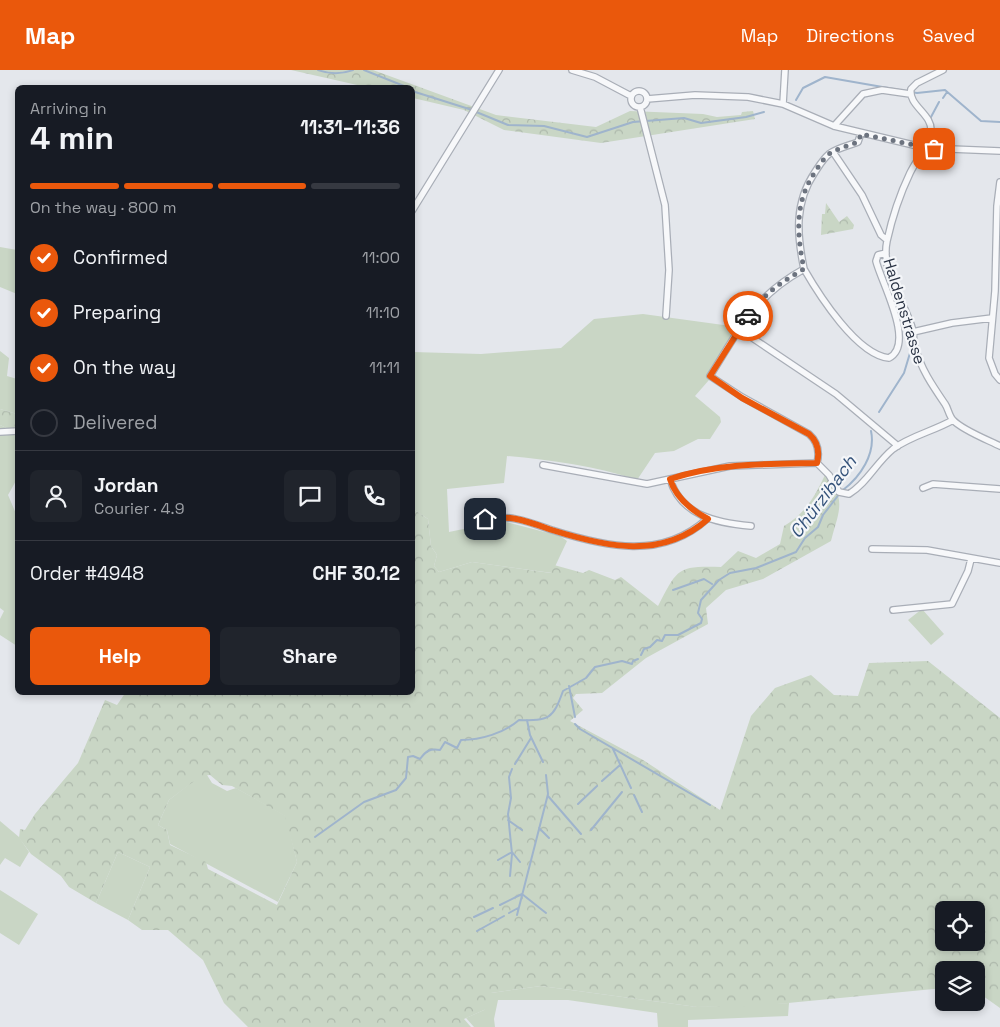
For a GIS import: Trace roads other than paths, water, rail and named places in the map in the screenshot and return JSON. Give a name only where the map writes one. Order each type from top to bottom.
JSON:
[{"type":"street","points":[[415,206],[499,70]]},
{"type":"street","points":[[572,70],[595,77],[632,96]]},
{"type":"street","points":[[783,104],[785,70]]},
{"type":"street","points":[[911,92],[917,83],[943,70]]},
{"type":"street","points":[[834,126],[863,94],[882,90],[911,92]]},
{"type":"street","points":[[632,96],[635,92],[641,91],[647,99]]},
{"type":"street","points":[[911,92],[931,125],[926,148]]},
{"type":"street","points":[[647,99],[694,95],[726,95],[783,104],[834,126],[861,134],[926,148],[1000,151]]},
{"type":"street","points":[[632,96],[633,105],[640,107],[646,104],[647,99]]},
{"type":"street","points":[[640,107],[665,205],[669,270],[666,316]]},
{"type":"street","points":[[861,134],[858,142],[833,152],[823,160],[810,178],[801,202],[798,228],[804,269],[833,315],[854,337],[875,352],[889,358],[896,353],[899,340],[894,312],[876,261],[878,255],[886,252]]},
{"type":"street","name":"Haldenstrasse","points":[[926,148],[901,192],[887,240],[888,270],[913,332],[914,346],[925,374],[953,420],[1000,446]]},
{"type":"street","points":[[833,152],[862,195],[881,235],[887,240]]},
{"type":"street","points":[[1000,182],[995,232],[997,282],[989,358],[995,374],[1000,380]]},
{"type":"street","points":[[804,269],[772,289],[756,305],[710,376],[742,398],[809,434],[814,439],[818,448],[817,463],[829,476],[840,493],[849,494],[863,484],[882,460],[898,446],[953,420]]},
{"type":"street","points":[[913,332],[952,323],[992,318]]},
{"type":"street","points":[[741,327],[748,335],[836,394],[898,446]]},
{"type":"street","points":[[0,432],[15,431]]},
{"type":"street","points":[[543,465],[647,484],[703,470],[730,466],[817,463]]},
{"type":"street","points":[[670,479],[681,499],[696,513],[723,523],[751,526]]},
{"type":"street","points":[[923,488],[933,484],[1000,488]]},
{"type":"street","points":[[485,519],[498,517],[514,518],[570,535],[638,547],[653,547],[686,535],[708,519]]},
{"type":"street","points":[[872,549],[927,550],[1000,563]]},
{"type":"street","points":[[893,610],[952,604],[968,571],[971,559]]},
{"type":"waterway","points":[[318,70],[336,73],[353,70]]},
{"type":"waterway","points":[[364,70],[402,85]]},
{"type":"waterway","points":[[796,100],[803,88],[825,77],[917,93],[945,90],[981,121],[1000,122]]},
{"type":"waterway","points":[[415,92],[469,109],[508,125],[544,126],[587,137],[633,122],[684,118],[701,123],[746,117],[764,112]]},
{"type":"waterway","name":"Chürzibach","points":[[943,98],[947,92]]},
{"type":"waterway","name":"Chürzibach","points":[[931,117],[939,102]]},
{"type":"waterway","name":"Chürzibach","points":[[879,412],[904,373],[910,353]]},
{"type":"waterway","name":"Chürzibach","points":[[843,490],[861,472],[869,456],[872,440],[871,431]]},
{"type":"waterway","name":"Chürzibach","points":[[641,655],[644,649],[650,647],[657,640],[662,641],[665,635],[678,635],[701,623],[702,619],[698,613],[701,600],[719,580],[730,573],[756,568],[796,552],[805,538],[818,527],[823,515],[840,493]]},
{"type":"waterway","points":[[673,590],[704,579],[712,584]]},
{"type":"waterway","name":"Chürzibach","points":[[315,837],[364,802],[396,790],[406,778],[408,757],[413,756],[420,759],[428,751],[440,750],[445,742],[457,748],[461,740],[492,735],[506,729],[519,720],[543,719],[553,713],[563,691],[586,678],[595,667],[622,661],[632,664],[633,661],[638,659]]},
{"type":"waterway","points":[[569,686],[575,717]]},
{"type":"waterway","points":[[527,720],[530,735],[543,762]]},
{"type":"waterway","points":[[575,724],[580,729],[710,805]]},
{"type":"waterway","points":[[515,764],[531,738]]},
{"type":"waterway","points":[[613,749],[631,788]]},
{"type":"waterway","points":[[602,781],[620,765]]},
{"type":"waterway","points":[[510,876],[512,854],[508,814],[511,798],[509,777],[512,769]]},
{"type":"waterway","points":[[517,915],[548,794],[546,775]]},
{"type":"waterway","points":[[578,804],[597,786]]},
{"type":"waterway","points":[[591,830],[622,792]]},
{"type":"waterway","points":[[634,795],[642,812]]},
{"type":"waterway","points":[[548,796],[581,834]]},
{"type":"waterway","points":[[508,820],[522,830]]},
{"type":"waterway","points":[[539,828],[549,838]]},
{"type":"waterway","points":[[498,860],[512,852],[520,862]]},
{"type":"waterway","points":[[500,905],[522,894],[546,913]]},
{"type":"waterway","points":[[474,917],[493,908]]},
{"type":"waterway","points":[[509,913],[518,908]]},
{"type":"waterway","points":[[477,931],[504,916]]}]
